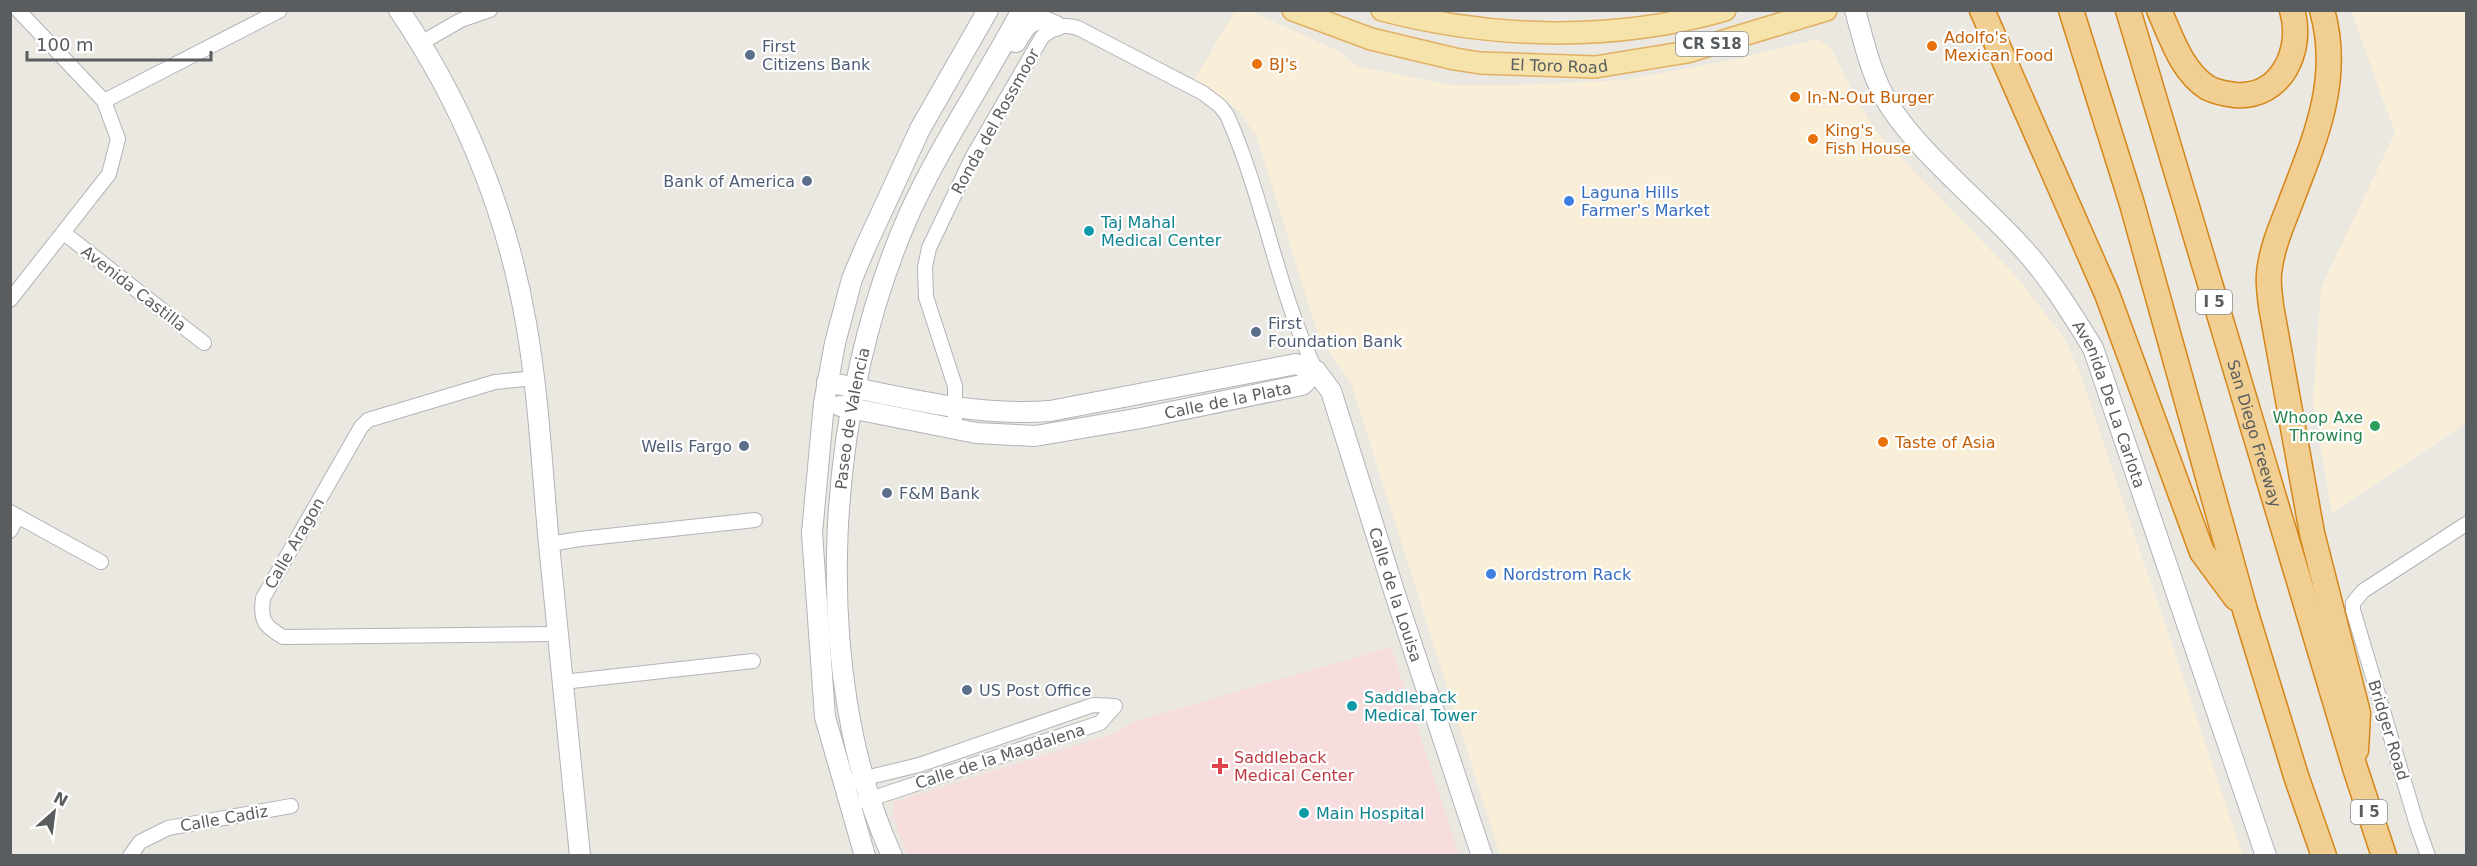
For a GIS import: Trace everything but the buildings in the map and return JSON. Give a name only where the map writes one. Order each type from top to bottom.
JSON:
[{"type":"highway","points":[[1982,10],[2107,294],[2202,552],[2245,610]]},
{"type":"highway","points":[[2071,10],[2132,204],[2245,610],[2297,779],[2324,855]]},
{"type":"highway","name":"San Diego Freeway","points":[[2128,10],[2355,768],[2384,855]]},
{"type":"highway","points":[[2159,10],[2176,50],[2193,75],[2210,89],[2245,95],[2265,91],[2282,76],[2292,57],[2295,35],[2292,10]]},
{"type":"highway","points":[[2322,10],[2329,56],[2326,102],[2274,248],[2269,275],[2271,306],[2281,372],[2312,533],[2358,713],[2355,768]]},
{"type":"main road","points":[[399,10],[421,43],[461,117],[489,185],[515,270],[534,378],[580,855]]},
{"type":"main road","name":"Paseo de Valencia","points":[[865,855],[825,717],[812,533],[827,382],[852,279],[877,220],[920,129],[987,10]]},
{"type":"main road","name":"Paseo de Valencia","points":[[892,855],[878,824],[848,713],[837,611],[840,498],[854,388],[871,316],[910,213],[960,114],[988,71],[1022,10]]},
{"type":"main road","name":"El Toro Road","points":[[1293,10],[1371,39],[1455,59],[1480,63],[1595,67],[1687,52],[1826,10]]},
{"type":"main road","name":"El Toro Road","points":[[1382,10],[1485,30],[1580,32],[1643,28],[1725,10]]},
{"type":"main road","name":"Avenida De La Carlota","points":[[1855,10],[1874,75],[1890,107],[1919,142],[2018,243],[2060,294],[2093,348],[2266,855]]},
{"type":"main road","points":[[988,71],[1000,64],[1026,24],[1036,20],[1056,20]]},
{"type":"main road","name":"Calle de la Plata","points":[[824,403],[955,429],[1003,436],[1053,434],[1302,385],[1316,371],[1296,364],[1050,411],[1018,414],[956,406],[827,382]]},
{"type":"main road","name":"Calle de la Louisa","points":[[1316,371],[1330,391],[1482,855]]},
{"type":"street","points":[[10,300],[109,174],[118,139],[104,101],[18,10]]},
{"type":"street","points":[[421,43],[464,15],[490,10]]},
{"type":"street","points":[[104,101],[279,11]]},
{"type":"street","points":[[1056,20],[1078,28],[1203,93],[1220,106],[1227,116],[1269,234],[1301,339],[1316,371]]},
{"type":"street","name":"Ronda del Rossmoor","points":[[955,429],[955,387],[926,297],[925,267],[929,248],[973,156],[1042,37],[1056,20]]},
{"type":"street","name":"Avenida Castilla","points":[[64,233],[204,343]]},
{"type":"street","name":"Calle Aragon","points":[[534,378],[495,382],[368,420],[361,427],[263,598],[261,613],[268,628],[283,637],[559,634]]},
{"type":"street","points":[[10,531],[14,514],[101,562]]},
{"type":"street","points":[[549,544],[755,520]]},
{"type":"street","name":"Bridger Road","points":[[2428,855],[2353,610],[2353,603],[2363,591],[2466,524]]},
{"type":"street","points":[[563,682],[753,661]]},
{"type":"street","name":"Calle de la Magdalena","points":[[845,783],[919,765],[1093,705],[1114,706],[1100,723],[851,806]]},
{"type":"street","name":"Calle Cadiz","points":[[130,855],[140,842],[168,828],[291,806]]},
{"type":"shaded area","points":[[1235,11],[1251,11],[1340,52],[1357,66],[1451,85],[1516,85],[1625,80],[1727,61],[1818,39],[1832,49],[1853,93],[1877,133],[2016,276],[2065,339],[2080,373],[2243,855],[1500,855],[1351,383],[1318,335],[1257,137],[1239,111],[1194,80]]},
{"type":"shaded area","points":[[2351,11],[2466,11],[2466,423],[2332,513],[2313,401],[2321,287],[2395,133]]},
{"type":"shaded area","name":"Saddleback Medical Center","points":[[1391,647],[1459,855],[908,855],[893,816],[894,802],[1116,733],[1133,722]]},
{"type":"place","name":"Adolfo's Mexican Food","points":[[1932,46]]},
{"type":"place","name":"First Citizens Bank","points":[[750,55]]},
{"type":"place","name":"BJ's","points":[[1257,64]]},
{"type":"place","name":"In-N-Out Burger","points":[[1795,97]]},
{"type":"place","name":"King's Fish House","points":[[1813,139]]},
{"type":"place","name":"Bank of America","points":[[807,181]]},
{"type":"place","name":"Laguna Hills Farmer's Market","points":[[1569,201]]},
{"type":"place","name":"Taj Mahal Medical Center","points":[[1089,231]]},
{"type":"place","name":"First Foundation Bank","points":[[1256,332]]},
{"type":"place","name":"Whoop Axe Throwing","points":[[2375,426]]},
{"type":"place","name":"Taste of Asia","points":[[1883,442]]},
{"type":"place","name":"Wells Fargo","points":[[744,446]]},
{"type":"place","name":"F&M Bank","points":[[887,493]]},
{"type":"place","name":"Nordstrom Rack","points":[[1491,574]]},
{"type":"place","name":"US Post Office","points":[[967,690]]},
{"type":"place","name":"Saddleback Medical Tower","points":[[1352,706]]},
{"type":"place","name":"Saddleback Medical Center","points":[[1220,766]]},
{"type":"place","name":"Main Hospital","points":[[1304,813]]}]
